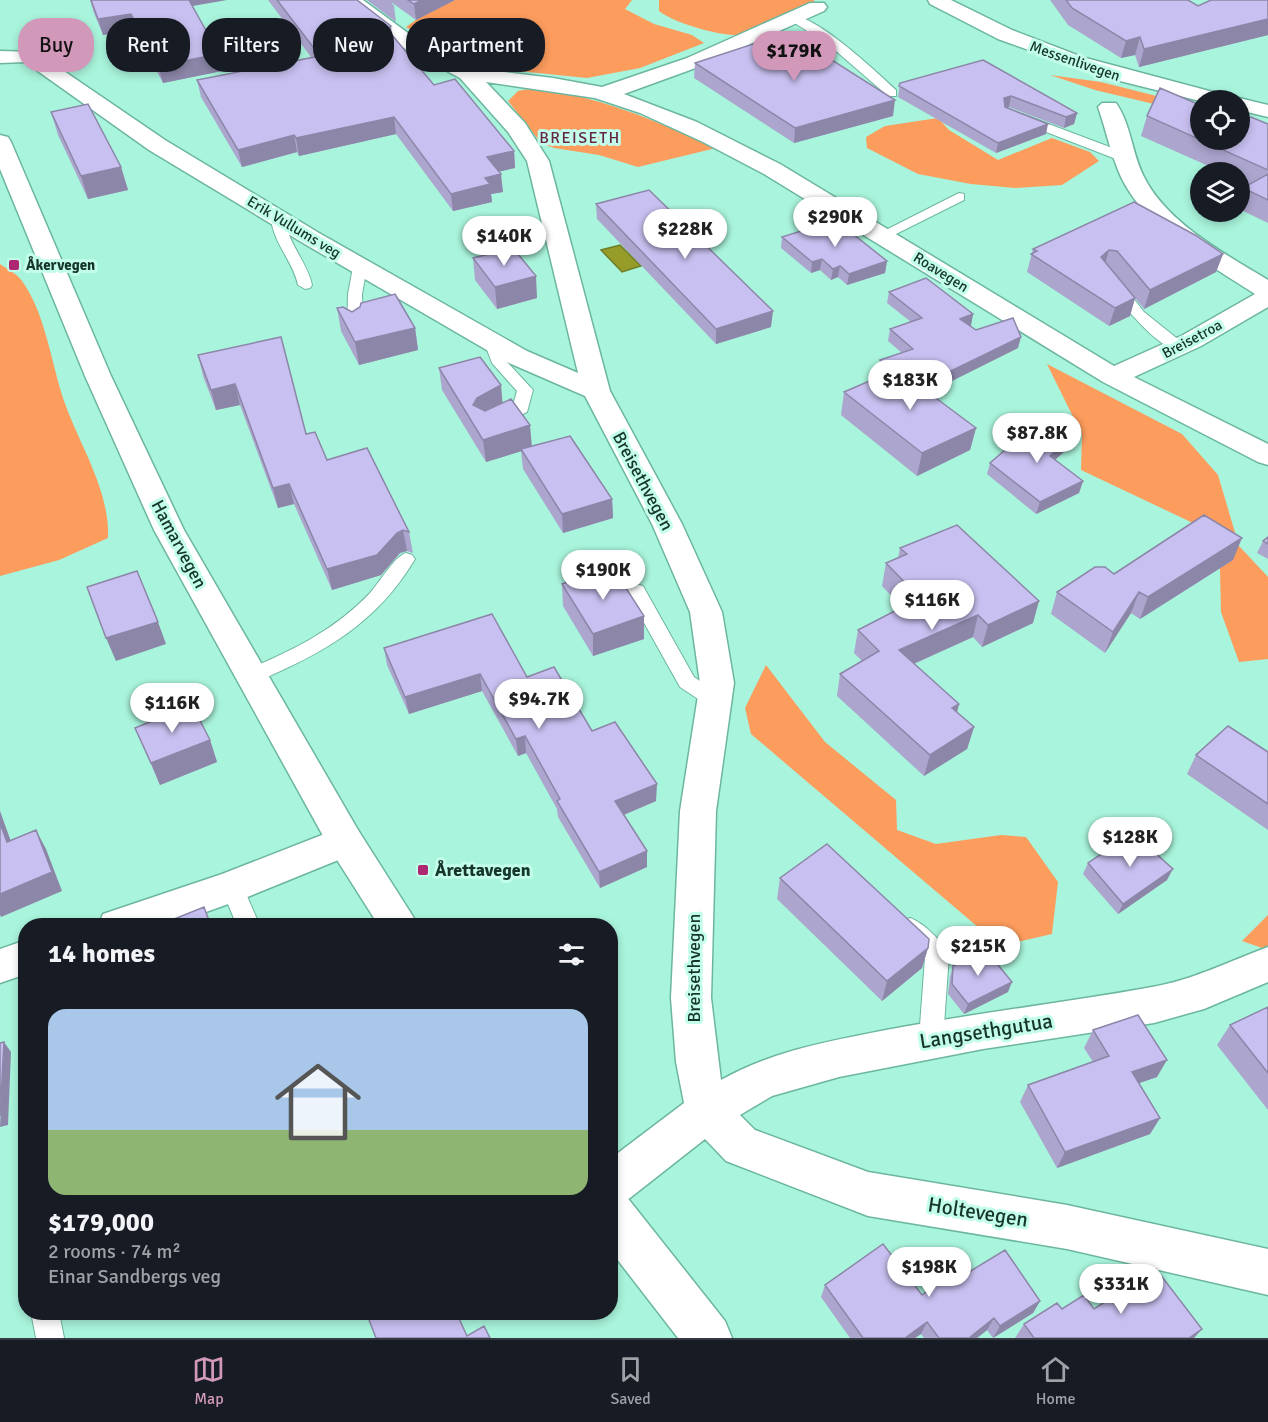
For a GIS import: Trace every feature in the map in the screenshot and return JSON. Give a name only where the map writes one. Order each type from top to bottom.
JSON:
[{"type":"street","name":"Breisethvegen","points":[[351,0],[409,43],[467,74],[517,128],[538,161],[596,392],[667,524],[706,612],[717,682],[698,811],[691,988],[697,1062],[707,1111]]},
{"type":"street","name":"Messenlivegen","points":[[937,0],[992,30],[1067,61],[1120,77],[1190,93]]},
{"type":"street","points":[[603,94],[694,62],[817,7]]},
{"type":"street","name":"Erik Vullums veg","points":[[0,57],[29,56],[157,145],[360,267],[518,357],[596,392]]},
{"type":"street","name":"Roavegen","points":[[467,74],[603,94],[657,113],[718,141],[772,169],[883,235],[1112,376],[1268,456]]},
{"type":"street","points":[[1109,107],[1133,179],[1153,205],[1187,236],[1268,291]]},
{"type":"street","points":[[1250,107],[1268,111]]},
{"type":"street","name":"Hamarvegen","points":[[0,142],[144,478],[169,530],[345,840],[395,918]]},
{"type":"street","name":"Breisetroa","points":[[1112,376],[1179,347],[1268,296]]},
{"type":"street","points":[[141,918],[232,887],[345,840]]},
{"type":"street","points":[[0,966],[18,960]]},
{"type":"street","name":"Langsethgutua","points":[[707,1111],[762,1079],[838,1058],[931,1039],[1154,1005],[1204,991],[1268,964]]},
{"type":"street","points":[[618,1180],[707,1111]]},
{"type":"street","name":"Holtevegen","points":[[707,1111],[741,1146],[868,1194],[1067,1227],[1268,1272]]},
{"type":"street","points":[[618,1222],[708,1338]]},
{"type":"lane","points":[[794,18],[813,27],[849,54],[892,93]]},
{"type":"lane","points":[[1008,113],[1126,158]]},
{"type":"lane","points":[[883,235],[959,197]]},
{"type":"lane","points":[[278,218],[277,229],[303,269],[305,285]]},
{"type":"lane","points":[[355,327],[355,294],[360,267]]},
{"type":"lane","points":[[1105,274],[1139,315],[1179,347]]},
{"type":"lane","points":[[486,427],[521,408],[525,390],[500,363],[492,342]]},
{"type":"lane","points":[[251,676],[305,652],[344,627],[394,579],[406,559]]},
{"type":"lane","points":[[610,582],[636,591],[687,682],[714,700]]},
{"type":"lane","points":[[232,887],[246,918]]},
{"type":"lane","points":[[896,914],[937,955],[931,1039]]},
{"type":"lane","points":[[47,1320],[50,1338]]},
{"type":"shaded area","points":[[445,0],[632,0],[625,9],[654,24],[692,35],[704,43],[640,68],[587,78],[528,72],[545,72],[545,18],[419,18]]},
{"type":"shaded area","points":[[659,0],[815,0],[779,21],[747,33],[730,35],[709,31],[666,16],[659,11]]},
{"type":"shaded area","points":[[1050,75],[1101,82],[1190,104],[1190,113],[1095,90]]},
{"type":"shaded area","points":[[528,89],[601,102],[671,128],[716,148],[638,167],[599,155],[554,148],[541,143],[508,101],[518,91]]},
{"type":"shaded area","points":[[938,118],[949,130],[998,160],[1052,138],[1090,152],[1099,161],[1062,185],[1015,188],[971,184],[918,174],[867,148],[866,137],[885,126]]},
{"type":"shaded area","points":[[620,245],[641,266],[622,272],[601,250]]},
{"type":"shaded area","points":[[0,264],[20,278],[42,322],[63,398],[99,484],[107,520],[108,538],[59,560],[0,576]]},
{"type":"shaded area","points":[[1047,364],[1182,434],[1218,475],[1239,546],[1268,577],[1268,659],[1239,662],[1221,612],[1220,569],[1193,523],[1081,470],[1082,435]]},
{"type":"shaded area","points":[[766,665],[825,742],[896,800],[897,830],[936,844],[1001,835],[1026,837],[1058,882],[1052,934],[1017,942],[992,939],[751,734],[745,708]]},
{"type":"shaded area","points":[[1268,915],[1268,950],[1242,941]]},
{"type":"building","points":[[91,0],[189,0],[202,23],[202,57],[190,60],[190,18],[133,18],[131,14],[98,19]]},
{"type":"building","points":[[277,0],[357,0],[381,18],[313,18],[313,47],[301,31],[301,18],[291,18]]},
{"type":"building","points":[[408,0],[422,0],[414,4]]},
{"type":"building","points":[[1066,0],[1188,0],[1198,6],[1211,0],[1268,0],[1268,19],[1144,49],[1140,37],[1126,41],[1072,8]]},
{"type":"building","points":[[778,36],[813,59],[824,55],[895,100],[795,128],[695,63]]},
{"type":"building","points":[[394,38],[406,52],[406,72],[423,72],[434,85],[455,79],[514,151],[487,157],[501,174],[485,178],[490,184],[451,194],[394,117],[296,138],[294,135],[238,150],[197,80],[238,72],[301,72],[301,60],[313,57],[313,72],[394,72]]},
{"type":"building","points":[[983,60],[1077,113],[1066,117],[1011,96],[1004,98],[1005,107],[1048,124],[998,143],[899,86],[900,83]]},
{"type":"building","points":[[1160,88],[1190,101],[1190,135],[1147,116]]},
{"type":"building","points":[[88,104],[121,167],[81,176],[51,112]]},
{"type":"building","points":[[1251,117],[1268,124],[1268,170],[1223,150],[1250,150]]},
{"type":"building","points":[[1268,174],[1268,200],[1250,191],[1250,184]]},
{"type":"building","points":[[649,190],[773,311],[716,329],[596,204]]},
{"type":"building","points":[[1134,202],[1195,235],[1223,254],[1150,290],[1117,251],[1109,250],[1101,257],[1135,298],[1115,308],[1031,254],[1037,251],[1033,249]]},
{"type":"building","points":[[839,223],[887,261],[849,274],[840,266],[833,269],[822,259],[812,262],[782,237],[820,225],[824,228]]},
{"type":"building","points":[[513,248],[536,276],[495,287],[473,258]]},
{"type":"building","points":[[926,278],[973,314],[960,319],[976,330],[1013,318],[1021,337],[920,386],[897,369],[892,371],[880,360],[913,349],[890,329],[922,318],[889,292]]},
{"type":"building","points":[[395,294],[415,328],[355,342],[337,308],[343,307],[352,312],[360,307],[361,303]]},
{"type":"building","points":[[281,337],[306,434],[315,432],[327,460],[367,448],[409,532],[403,530],[397,533],[377,555],[327,569],[289,484],[273,488],[235,384],[211,390],[198,355]]},
{"type":"building","points":[[480,357],[501,385],[477,398],[473,405],[485,411],[511,399],[530,425],[483,440],[439,368]]},
{"type":"building","points":[[897,369],[976,428],[922,453],[844,392]]},
{"type":"building","points":[[1036,423],[1069,438],[1050,456],[1083,481],[1040,502],[990,463]]},
{"type":"building","points":[[570,436],[612,499],[562,514],[521,449]]},
{"type":"building","points":[[1204,515],[1242,538],[1148,597],[1139,592],[1113,632],[1057,592],[1095,567],[1105,567],[1114,574]]},
{"type":"building","points":[[957,525],[1039,601],[988,625],[978,615],[899,650],[959,704],[952,708],[974,727],[930,755],[840,674],[879,651],[858,630],[920,598],[886,563],[907,554],[900,548]]},
{"type":"building","points":[[609,569],[615,571],[644,616],[593,634],[562,584]]},
{"type":"building","points":[[137,571],[158,622],[106,638],[87,587]]},
{"type":"building","points":[[492,614],[527,677],[554,667],[592,731],[615,722],[657,784],[615,801],[647,851],[599,872],[557,801],[560,799],[525,736],[516,739],[480,674],[405,697],[384,648]]},
{"type":"building","points":[[192,705],[210,740],[151,763],[135,728]]},
{"type":"building","points":[[1228,726],[1268,752],[1268,804],[1196,755]]},
{"type":"building","points":[[0,823],[7,842],[36,830],[52,872],[0,894]]},
{"type":"building","points":[[1133,833],[1173,869],[1123,904],[1088,863]]},
{"type":"building","points":[[827,844],[929,939],[928,948],[887,981],[780,878]]},
{"type":"building","points":[[204,907],[208,918],[177,918]]},
{"type":"building","points":[[985,949],[1012,982],[968,1004],[952,984],[953,966]]},
{"type":"building","points":[[1268,1007],[1268,1073],[1230,1025]]},
{"type":"building","points":[[1138,1015],[1167,1060],[1132,1072],[1160,1118],[1065,1152],[1028,1085],[1109,1056],[1093,1030]]},
{"type":"building","points":[[4,1042],[0,1116],[0,1043]]},
{"type":"building","points":[[883,1244],[922,1295],[946,1277],[951,1283],[1005,1250],[1040,1301],[1000,1326],[994,1318],[969,1338],[939,1338],[927,1322],[905,1338],[863,1338],[825,1285]]},
{"type":"building","points":[[1156,1269],[1202,1329],[1189,1338],[1034,1338],[1024,1324],[1057,1303],[1062,1309],[1084,1295],[1094,1309]]},
{"type":"building","points":[[369,1320],[460,1320],[467,1336],[484,1326],[490,1338],[376,1338]]},
{"type":"place","name":"Åkervegen","points":[[14,265]]},
{"type":"place","name":"Årettavegen","points":[[423,870]]},
{"type":"district","name":"BREISETH","points":[[580,137]]}]
